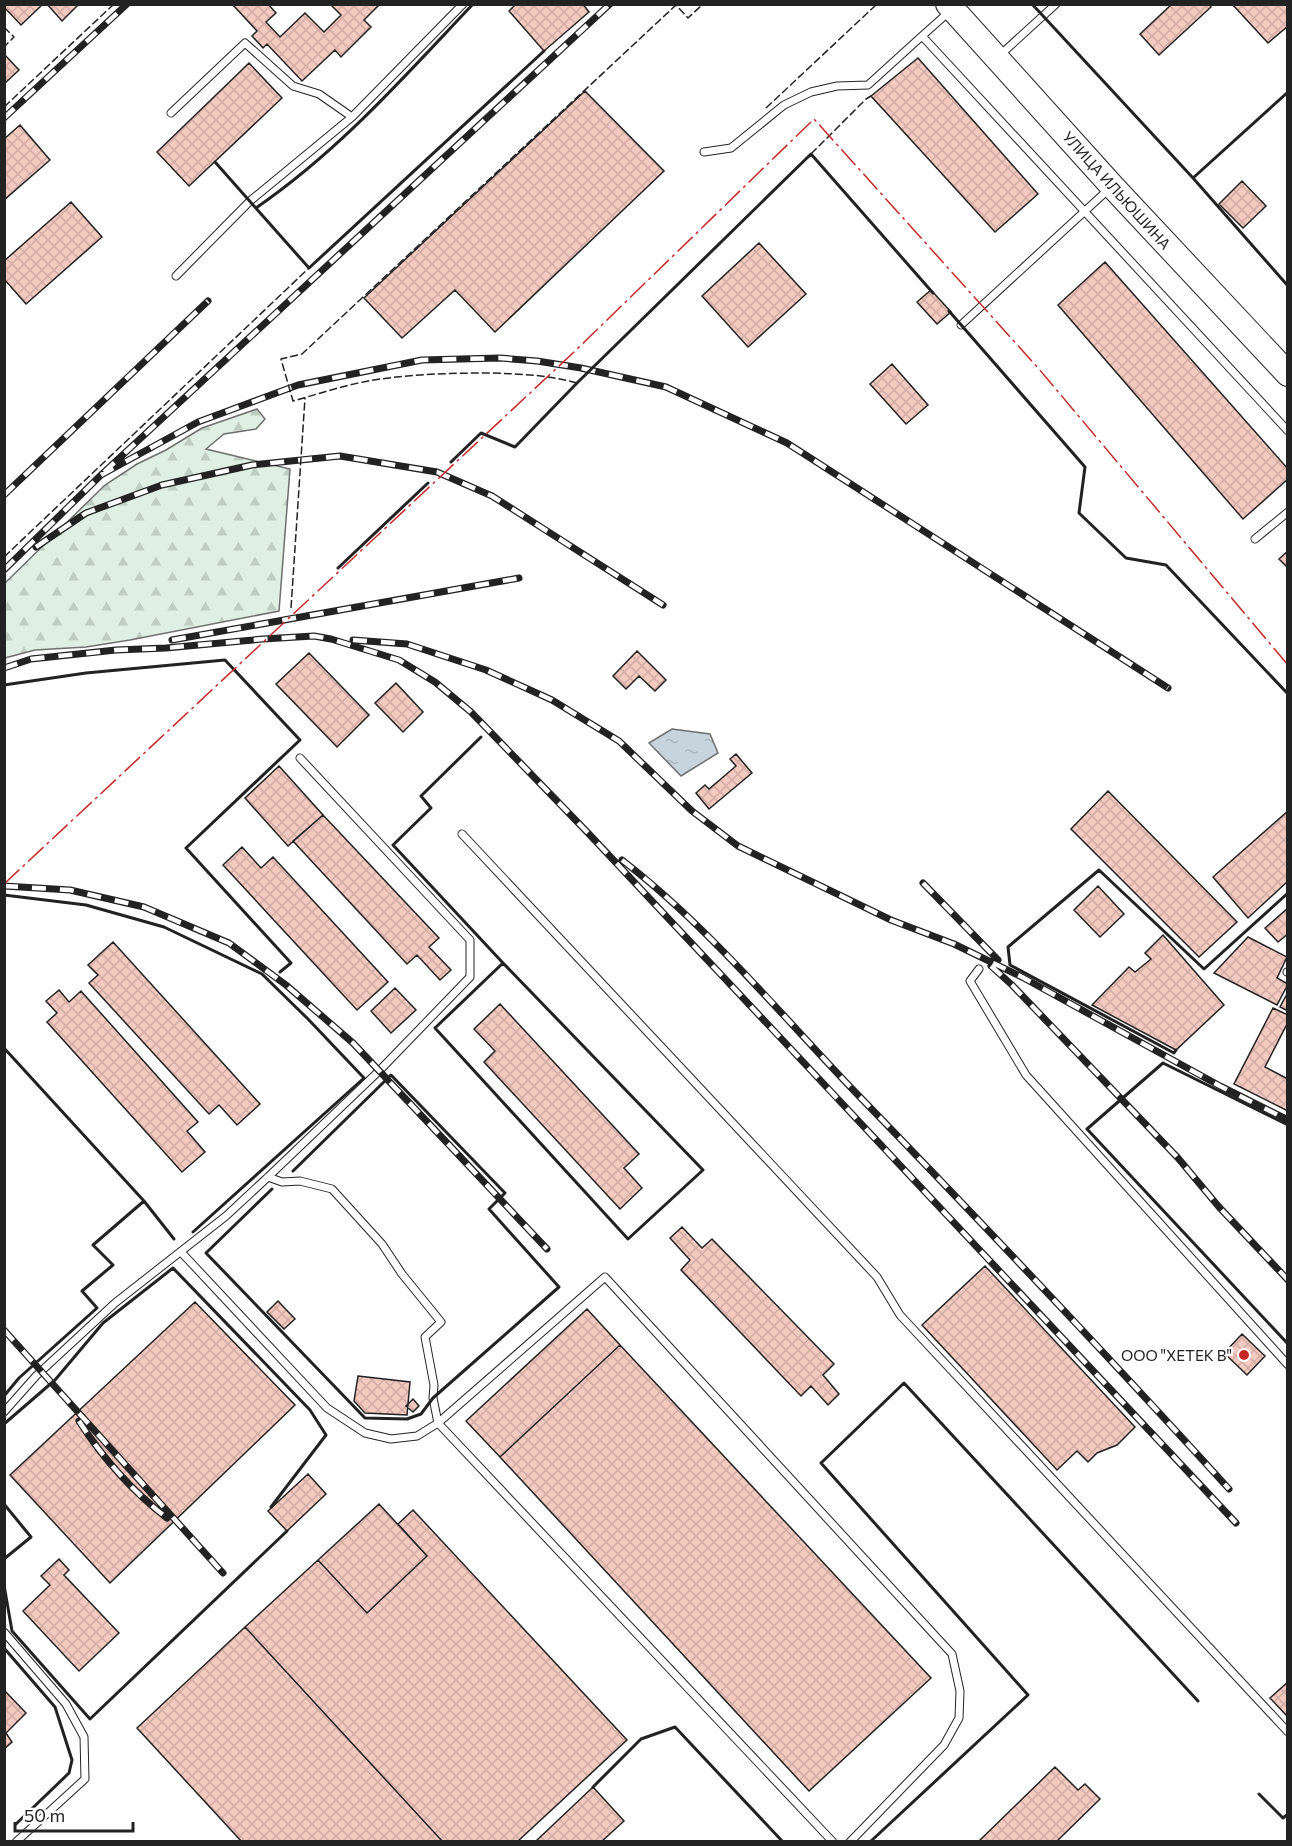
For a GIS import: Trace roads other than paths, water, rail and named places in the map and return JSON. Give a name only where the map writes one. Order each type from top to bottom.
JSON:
[{"type":"highway","name":"УЛИЦА ИЛЬЮШИНА","points":[[950,7],[1287,374]]},
{"type":"lane","points":[[176,276],[250,201],[352,117],[462,4]]},
{"type":"lane","points":[[997,58],[1056,4]]},
{"type":"lane","points":[[705,152],[730,148],[784,105],[811,92],[837,86],[868,85],[950,7]]},
{"type":"lane","points":[[922,36],[1287,431]]},
{"type":"lane","points":[[171,113],[245,43],[293,86],[319,94],[352,117]]},
{"type":"lane","points":[[961,325],[1112,186]]},
{"type":"lane","points":[[1255,539],[1287,512]]},
{"type":"lane","points":[[4,1412],[36,1376],[115,1304],[226,1216],[268,1177],[379,1071],[470,977],[470,940],[300,758]]},
{"type":"lane","points":[[462,834],[877,1277],[900,1315],[1287,1732]]},
{"type":"lane","points":[[979,969],[970,981],[1026,1075],[1287,1365]]},
{"type":"lane","points":[[268,1177],[282,1182],[300,1181],[332,1189],[382,1244],[402,1274],[441,1322],[425,1337],[434,1384],[433,1398],[438,1423],[833,1842]]},
{"type":"lane","points":[[181,1252],[327,1408],[365,1433],[391,1439],[417,1436],[438,1423],[605,1277],[952,1654],[960,1691],[959,1718],[944,1745],[850,1842]]},
{"type":"lane","points":[[4,1632],[66,1704],[84,1737],[85,1779],[16,1842]]},
{"type":"water","points":[[672,729],[710,734],[718,753],[681,776],[649,743]]},
{"type":"railway","points":[[4,118],[127,4]]},
{"type":"railway","points":[[4,570],[101,475],[610,4]]},
{"type":"railway","points":[[4,495],[208,301]]},
{"type":"railway","points":[[101,475],[198,422],[298,385],[422,360],[500,358],[581,368],[666,387],[787,443],[1168,688]]},
{"type":"railway","points":[[36,547],[86,513],[162,485],[252,465],[340,456],[437,472],[492,496],[663,605]]},
{"type":"railway","points":[[172,640],[519,578]]},
{"type":"railway","points":[[4,668],[31,659],[116,650],[314,636],[399,660],[435,682],[471,712],[589,834],[1236,1523]]},
{"type":"railway","points":[[353,640],[407,644],[486,670],[552,700],[619,741],[692,811],[738,846],[891,920],[954,944],[1022,977],[1220,1086],[1288,1120]]},
{"type":"railway","points":[[622,860],[686,915],[745,974],[1229,1489]]},
{"type":"railway","points":[[923,883],[998,960]]},
{"type":"railway","points":[[4,886],[70,890],[144,907],[229,943],[286,985],[353,1043],[547,1249]]},
{"type":"railway","points":[[991,966],[1178,1158],[1219,1207],[1288,1280]]},
{"type":"railway","points":[[4,1330],[223,1573]]},
{"type":"railway","points":[[79,1421],[119,1473],[167,1518]]},
{"type":"place","name":"ООО \"ХЕТЕК В\"","points":[[1244,1355]]}]
